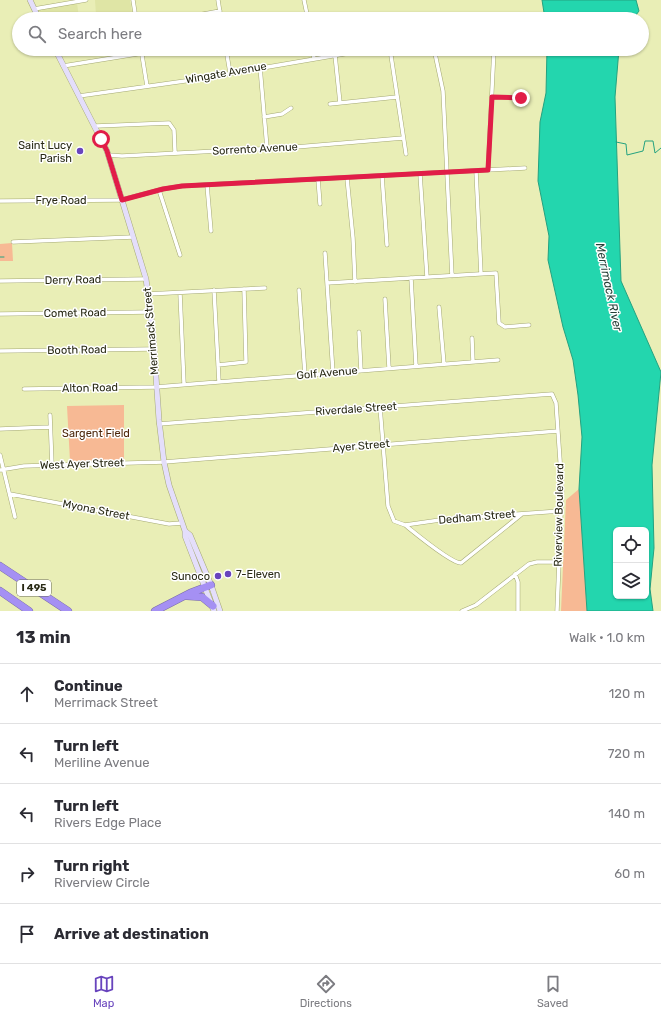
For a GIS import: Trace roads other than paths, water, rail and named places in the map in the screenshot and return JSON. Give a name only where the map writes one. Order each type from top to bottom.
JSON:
[{"type":"highway","name":"I 495","points":[[0,566],[68,611]]},
{"type":"highway","points":[[155,611],[208,586]]},
{"type":"highway","name":"I 495","points":[[0,591],[30,611]]},
{"type":"highway","points":[[187,596],[202,597],[213,608]]},
{"type":"main road","points":[[30,0],[36,12]]},
{"type":"main road","name":"Merrimack Street","points":[[59,56],[96,126],[108,155],[145,278],[154,349],[159,424],[164,462],[169,485],[185,531],[185,536],[208,586]]},
{"type":"main road","points":[[208,586],[213,608]]},
{"type":"main road","points":[[208,586],[220,611]]},
{"type":"street","points":[[34,8],[86,0]]},
{"type":"street","points":[[133,0],[135,12]]},
{"type":"street","points":[[214,12],[220,11],[218,0]]},
{"type":"street","points":[[304,0],[307,12]]},
{"type":"street","points":[[64,66],[115,56]]},
{"type":"street","points":[[142,56],[147,86]]},
{"type":"street","points":[[227,56],[230,73]]},
{"type":"street","name":"Wingate Avenue","points":[[79,96],[230,73],[328,56]]},
{"type":"street","points":[[335,56],[340,103]]},
{"type":"street","points":[[391,56],[406,154]]},
{"type":"street","points":[[436,56],[443,91],[452,276]]},
{"type":"street","points":[[488,170],[494,56]]},
{"type":"street","points":[[260,67],[267,148]]},
{"type":"street","points":[[330,104],[397,97]]},
{"type":"street","points":[[492,97],[521,98]]},
{"type":"street","points":[[264,117],[282,114],[291,108]]},
{"type":"street","points":[[96,126],[169,123],[174,130],[175,152]]},
{"type":"street","name":"Sorrento Avenue","points":[[108,155],[122,156],[267,148],[403,138]]},
{"type":"street","name":"Frye Road","points":[[0,201],[122,200],[159,190],[207,185],[525,168]]},
{"type":"street","points":[[476,171],[481,274]]},
{"type":"street","points":[[420,174],[427,277]]},
{"type":"street","points":[[382,176],[387,245]]},
{"type":"street","points":[[347,178],[355,282]]},
{"type":"street","points":[[318,179],[320,204]]},
{"type":"street","points":[[207,185],[211,231]]},
{"type":"street","points":[[159,190],[180,255]]},
{"type":"street","points":[[13,242],[133,238]]},
{"type":"street","points":[[325,253],[333,373]]},
{"type":"street","points":[[327,283],[496,273],[499,321],[501,325],[505,327],[530,325]]},
{"type":"street","name":"Derry Road","points":[[0,281],[145,278]]},
{"type":"street","points":[[411,278],[416,366]]},
{"type":"street","points":[[148,294],[266,288]]},
{"type":"street","points":[[218,365],[246,362],[244,289]]},
{"type":"street","points":[[214,290],[219,382]]},
{"type":"street","points":[[299,290],[305,375]]},
{"type":"street","points":[[180,293],[184,384]]},
{"type":"street","points":[[385,299],[389,368]]},
{"type":"street","points":[[439,307],[444,364]]},
{"type":"street","name":"Comet Road","points":[[0,314],[150,312]]},
{"type":"street","points":[[359,332],[361,370]]},
{"type":"street","points":[[472,338],[473,362]]},
{"type":"street","name":"Booth Road","points":[[0,352],[154,349]]},
{"type":"street","name":"Golf Avenue","points":[[156,387],[498,360]]},
{"type":"street","name":"Alton Road","points":[[24,389],[156,387]]},
{"type":"street","name":"Riverdale Street","points":[[159,424],[549,394],[553,396]]},
{"type":"street","name":"Riverview Boulevard","points":[[553,396],[558,431],[562,483],[557,611]]},
{"type":"street","points":[[380,407],[383,444]]},
{"type":"street","points":[[50,415],[52,465]]},
{"type":"street","points":[[0,429],[50,427]]},
{"type":"street","name":"Ayer Street","points":[[164,462],[558,431]]},
{"type":"street","name":"Dedham Street","points":[[383,444],[388,506],[395,522],[406,526],[446,519],[560,511]]},
{"type":"street","points":[[0,455],[2,470],[10,494],[15,517]]},
{"type":"street","name":"West Ayer Street","points":[[2,470],[24,466],[164,462]]},
{"type":"street","name":"Myona Street","points":[[10,494],[169,524],[182,523]]},
{"type":"street","points":[[406,526],[449,558],[461,563],[523,513]]},
{"type":"street","points":[[462,611],[476,605],[515,574],[534,562],[558,562]]},
{"type":"street","points":[[515,574],[518,582],[518,611]]},
{"type":"water","points":[[542,0],[636,0],[639,11],[638,12],[544,12]]},
{"type":"water","name":"Merrimack River","points":[[547,56],[618,56],[615,97],[621,281],[661,372],[652,465],[654,548],[650,589],[653,611],[587,611],[579,489],[582,437],[578,395],[573,360],[563,327],[548,260],[549,236],[538,181],[540,122],[546,93]]},
{"type":"waterway","points":[[616,142],[626,144],[627,155],[643,151],[645,141],[653,141],[655,153],[661,148]]},
{"type":"place","name":"Saint Lucy Parish","points":[[80,151]]},
{"type":"place","name":"7-Eleven","points":[[228,574]]},
{"type":"place","name":"Sunoco","points":[[218,576]]},
{"type":"park label","name":"Sargent Field","points":[[96,433]]}]
